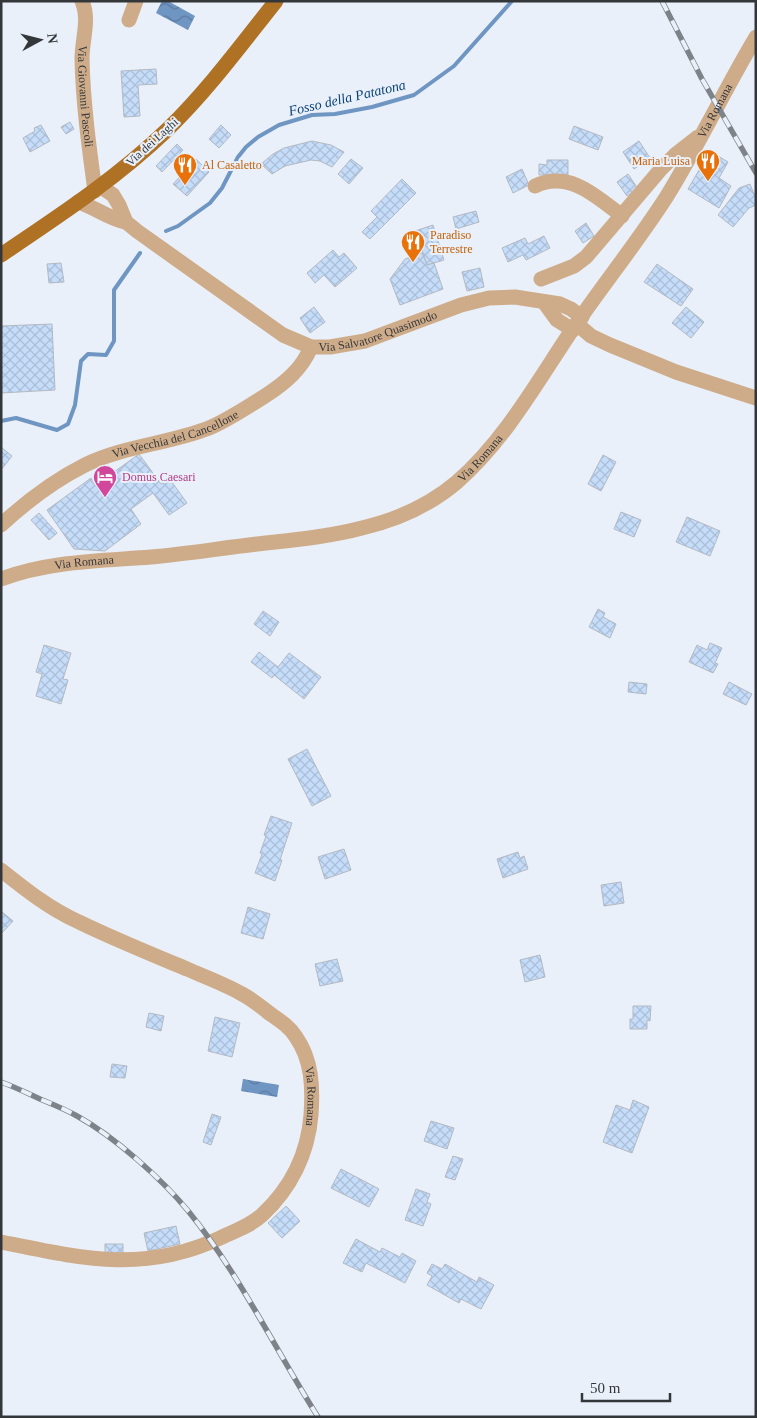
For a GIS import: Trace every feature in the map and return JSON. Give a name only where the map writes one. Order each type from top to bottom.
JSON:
[{"type":"main road","name":"Via dei Laghi","points":[[1,255],[95,190],[151,145],[192,104],[276,1]]},
{"type":"street","name":"Via Giovanni Pascoli","points":[[82,1],[86,18],[82,53],[84,98],[95,190]]},
{"type":"street","points":[[129,20],[136,1]]},
{"type":"street","name":"Via Romana","points":[[1,579],[22,572],[74,562],[152,557],[330,535],[362,528],[411,511],[434,499],[482,456],[512,420],[662,203],[756,37]]},
{"type":"street","points":[[541,279],[574,266],[586,257],[667,162],[703,133]]},
{"type":"street","name":"Via Salvatore Quasimodo","points":[[116,173],[117,200],[126,222]]},
{"type":"street","points":[[535,186],[545,181],[557,180],[572,183],[587,190],[622,216]]},
{"type":"street","name":"Via Salvatore Quasimodo","points":[[95,190],[109,192],[117,200]]},
{"type":"street","points":[[95,190],[98,210]]},
{"type":"street","name":"Via Salvatore Quasimodo","points":[[78,202],[126,222],[253,315],[293,340],[311,347],[330,347],[364,341],[482,299],[515,297],[544,302],[556,320],[577,324],[591,336],[610,345],[676,372],[756,398]]},
{"type":"street","name":"Via Vecchia del Cancellone","points":[[1,525],[37,493],[86,465],[120,452],[208,428],[231,417],[271,392],[289,378],[302,364],[311,347]]},
{"type":"street","name":"Via Romana","points":[[1,870],[37,899],[78,922],[244,994],[287,1025],[296,1036],[306,1058],[312,1081],[310,1125],[305,1148],[298,1167],[270,1207],[256,1220],[204,1246],[160,1258],[122,1261],[83,1257],[1,1242]]},
{"type":"water","points":[[162,1],[168,1],[195,16],[188,30],[156,13]]},
{"type":"water","points":[[243,1079],[279,1085],[277,1097],[241,1091]]},
{"type":"building","points":[[156,69],[157,84],[138,85],[140,116],[124,117],[121,71]]},
{"type":"building","points":[[70,122],[74,129],[66,134],[61,127]]},
{"type":"building","points":[[41,125],[50,141],[30,152],[23,138],[35,131],[34,128]]},
{"type":"building","points":[[221,125],[231,135],[219,148],[209,139]]},
{"type":"building","points":[[574,126],[603,137],[598,150],[569,139]]},
{"type":"building","points":[[312,141],[331,145],[344,152],[332,167],[320,161],[311,160],[285,166],[272,174],[261,164],[284,148]]},
{"type":"building","points":[[639,141],[650,158],[634,169],[623,152]]},
{"type":"building","points":[[177,144],[183,150],[162,172],[156,166]]},
{"type":"building","name":"Maria Luisa","points":[[710,151],[728,162],[719,178],[731,186],[719,208],[688,189]]},
{"type":"building","points":[[196,159],[209,172],[187,196],[173,184]]},
{"type":"building","points":[[351,159],[363,168],[349,184],[338,174]]},
{"type":"building","points":[[547,160],[568,160],[568,175],[539,175],[539,164],[547,165]]},
{"type":"building","points":[[522,169],[529,185],[513,193],[506,177]]},
{"type":"building","points":[[628,174],[638,189],[627,196],[617,182]]},
{"type":"building","points":[[402,179],[416,193],[370,239],[362,232],[377,217],[371,211]]},
{"type":"building","points":[[750,184],[756,199],[756,205],[749,208],[733,227],[718,215],[739,188]]},
{"type":"building","points":[[476,211],[479,222],[456,229],[453,217]]},
{"type":"building","points":[[586,223],[594,236],[583,243],[575,231]]},
{"type":"building","points":[[433,225],[444,260],[427,265],[415,231]]},
{"type":"building","points":[[544,236],[550,248],[526,260],[523,255],[508,262],[502,248],[525,238],[528,244]]},
{"type":"building","points":[[333,250],[339,257],[344,253],[357,268],[335,287],[324,275],[315,283],[307,273]]},
{"type":"building","points":[[422,253],[427,265],[434,263],[443,289],[400,305],[390,279],[405,259]]},
{"type":"building","points":[[61,263],[64,282],[49,283],[47,264]]},
{"type":"building","points":[[657,264],[693,289],[681,306],[644,282]]},
{"type":"building","points":[[480,268],[484,287],[467,291],[462,272]]},
{"type":"building","points":[[314,307],[325,322],[310,333],[300,318]]},
{"type":"building","points":[[686,307],[704,322],[691,338],[672,323]]},
{"type":"building","points":[[52,324],[55,390],[1,393],[1,326]]},
{"type":"building","points":[[1,447],[12,456],[1,470]]},
{"type":"building","name":"Domus Caesari","points":[[139,454],[161,484],[169,478],[187,503],[169,515],[153,493],[131,509],[141,524],[105,551],[74,549],[47,510],[91,478],[96,485]]},
{"type":"building","points":[[603,455],[616,462],[601,491],[588,484]]},
{"type":"building","points":[[621,512],[641,520],[634,537],[614,529]]},
{"type":"building","points":[[39,513],[57,533],[49,540],[31,520]]},
{"type":"building","points":[[687,517],[720,531],[710,556],[676,542]]},
{"type":"building","points":[[598,609],[605,613],[603,617],[616,624],[610,638],[589,627]]},
{"type":"building","points":[[263,611],[279,622],[270,636],[254,624]]},
{"type":"building","points":[[710,643],[722,648],[715,663],[718,664],[713,673],[689,662],[697,645],[707,650]]},
{"type":"building","points":[[44,645],[71,653],[63,679],[68,680],[61,704],[36,696],[42,674],[36,672]]},
{"type":"building","points":[[259,652],[278,667],[289,653],[321,677],[304,699],[274,675],[272,678],[251,662]]},
{"type":"building","points":[[629,682],[647,684],[646,694],[628,692]]},
{"type":"building","points":[[729,682],[752,694],[746,705],[723,694]]},
{"type":"building","points":[[307,749],[331,796],[312,806],[288,759]]},
{"type":"building","points":[[271,816],[292,823],[275,881],[255,873],[262,854],[260,853],[266,836],[264,835]]},
{"type":"building","points":[[344,849],[351,870],[325,879],[318,857]]},
{"type":"building","points":[[518,852],[520,858],[524,856],[528,869],[503,878],[497,859]]},
{"type":"building","points":[[621,882],[624,903],[604,906],[601,885]]},
{"type":"building","points":[[248,907],[270,914],[263,939],[241,933]]},
{"type":"building","points":[[1,911],[13,921],[1,934]]},
{"type":"building","points":[[540,955],[545,977],[525,982],[520,960]]},
{"type":"building","points":[[337,959],[343,981],[320,986],[315,964]]},
{"type":"building","points":[[633,1006],[651,1006],[650,1021],[647,1020],[647,1029],[630,1029],[630,1019],[633,1019]]},
{"type":"building","points":[[149,1013],[164,1016],[161,1031],[146,1027]]},
{"type":"building","points":[[215,1017],[240,1023],[232,1057],[208,1051]]},
{"type":"building","points":[[112,1064],[127,1066],[125,1078],[110,1077]]},
{"type":"building","points":[[633,1100],[649,1107],[632,1153],[603,1142],[616,1105],[630,1110]]},
{"type":"building","points":[[212,1114],[221,1117],[211,1145],[203,1142]]},
{"type":"building","points":[[431,1121],[454,1128],[447,1149],[424,1141]]},
{"type":"building","points":[[453,1156],[463,1159],[455,1180],[445,1177]]},
{"type":"building","points":[[341,1169],[379,1189],[369,1207],[331,1188]]},
{"type":"building","points":[[416,1189],[430,1194],[427,1202],[431,1204],[423,1226],[405,1220]]},
{"type":"building","points":[[286,1206],[300,1221],[282,1238],[268,1223]]},
{"type":"building","points":[[176,1226],[180,1244],[148,1251],[144,1233]]},
{"type":"building","points":[[356,1239],[380,1252],[382,1248],[400,1257],[402,1253],[416,1261],[405,1283],[366,1263],[362,1272],[343,1263]]},
{"type":"building","points":[[105,1244],[123,1244],[123,1253],[105,1253]]},
{"type":"building","points":[[432,1264],[442,1269],[445,1264],[477,1282],[479,1277],[494,1285],[481,1309],[461,1299],[459,1303],[427,1285],[432,1276],[427,1273]]},
{"type":"waterway","name":"Fosso della Patatona","points":[[166,231],[178,226],[210,203],[222,188],[238,157],[258,137],[279,125],[312,115],[335,114],[372,107],[414,95],[454,66],[512,1]]},
{"type":"waterway","name":"Fosso della Patatona","points":[[1,421],[16,418],[57,430],[68,424],[75,405],[81,361],[88,354],[106,355],[114,341],[114,290],[140,253]]},
{"type":"railway","points":[[662,1],[702,79],[756,173]]},
{"type":"railway","points":[[1,1082],[63,1109],[92,1125],[122,1147],[178,1199],[225,1261],[318,1417]]},
{"type":"place","name":"Maria Luisa","points":[[708,182]]},
{"type":"place","name":"Al Casaletto","points":[[185,186]]},
{"type":"place","name":"Paradiso Terrestre","points":[[413,263]]},
{"type":"place","name":"Domus Caesari","points":[[105,498]]}]
